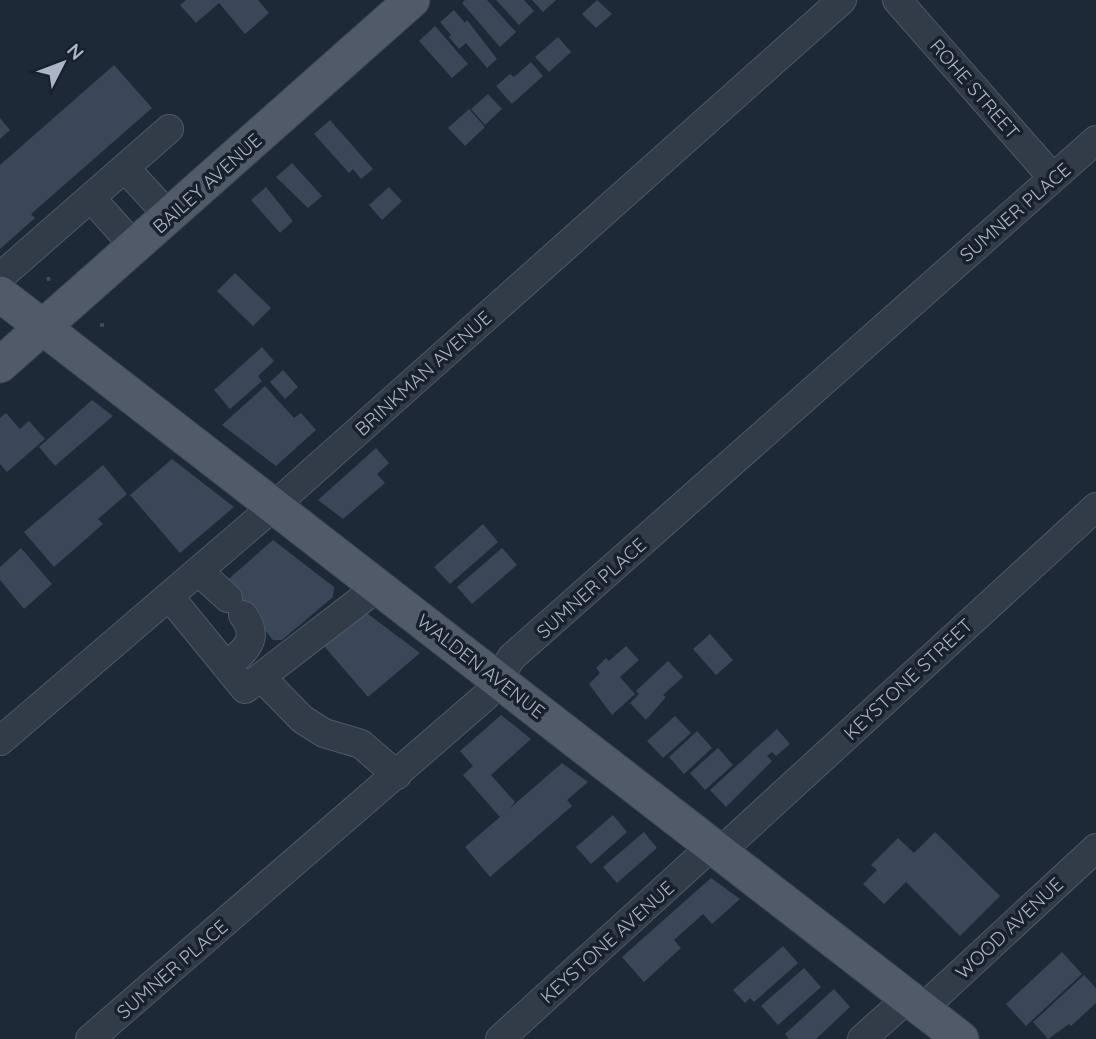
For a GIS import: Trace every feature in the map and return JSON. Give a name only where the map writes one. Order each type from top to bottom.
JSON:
[{"type":"main road","name":"BAILEY AVENUE","points":[[0,365],[412,0]]},
{"type":"main road","name":"WALDEN AVENUE","points":[[0,294],[961,1039]]},
{"type":"street","name":"BRINKMAN AVENUE","points":[[0,741],[274,506],[842,0]]},
{"type":"street","name":"ROHE STREET","points":[[897,0],[1053,178]]},
{"type":"street","points":[[0,276],[169,129]]},
{"type":"street","name":"SUMNER PLACE","points":[[90,1039],[397,775],[486,695],[512,657],[1096,140]]},
{"type":"street","points":[[125,168],[169,216]]},
{"type":"street","points":[[91,198],[135,247]]},
{"type":"street","name":"KEYSTONE STREET","points":[[716,849],[1096,507]]},
{"type":"street","points":[[198,571],[236,607],[252,629],[248,648],[226,666]]},
{"type":"street","points":[[169,596],[245,689],[379,586]]},
{"type":"street","points":[[261,677],[302,719],[324,733],[361,744],[397,775]]},
{"type":"street","name":"WOOD AVENUE","points":[[862,1039],[915,1003],[1096,848]]},
{"type":"street","name":"KEYSTONE AVENUE","points":[[500,1039],[716,849]]},
{"type":"building","points":[[186,0],[258,0],[269,13],[245,34],[219,3],[196,23],[180,5]]},
{"type":"building","points":[[465,0],[487,0],[516,32],[500,47],[462,3]]},
{"type":"building","points":[[496,0],[524,0],[534,11],[519,25]]},
{"type":"building","points":[[532,0],[556,0],[543,12]]},
{"type":"building","points":[[597,0],[612,14],[596,28],[582,14]]},
{"type":"building","points":[[454,10],[465,23],[467,20],[497,59],[487,68],[466,43],[459,49],[440,22]]},
{"type":"building","points":[[435,26],[468,64],[452,78],[419,41]]},
{"type":"building","points":[[558,37],[571,52],[549,72],[535,57]]},
{"type":"building","points":[[531,62],[543,76],[512,104],[496,86],[510,74],[514,77]]},
{"type":"building","points":[[114,65],[152,108],[31,214],[35,218],[0,249],[0,165]]},
{"type":"building","points":[[488,94],[502,109],[485,125],[471,109]]},
{"type":"building","points":[[469,109],[485,127],[465,146],[448,128]]},
{"type":"building","points":[[0,118],[10,130],[0,139]]},
{"type":"building","points":[[330,120],[373,169],[361,179],[353,169],[349,173],[314,134]]},
{"type":"building","points":[[292,163],[322,196],[308,208],[276,177]]},
{"type":"building","points":[[266,187],[293,221],[280,233],[251,200]]},
{"type":"building","points":[[389,187],[402,201],[382,220],[369,205]]},
{"type":"building","points":[[235,273],[271,308],[253,326],[217,291]]},
{"type":"building","points":[[262,347],[274,361],[258,376],[262,381],[230,409],[214,390]]},
{"type":"building","points":[[283,370],[298,387],[285,399],[270,382]]},
{"type":"building","points":[[265,386],[294,418],[301,413],[316,430],[276,466],[222,425]]},
{"type":"building","points":[[92,400],[113,416],[55,466],[39,447]]},
{"type":"building","points":[[6,413],[20,429],[29,421],[45,439],[7,472],[0,464],[0,418]]},
{"type":"building","points":[[376,448],[389,463],[377,474],[385,483],[343,519],[318,500]]},
{"type":"building","points":[[172,459],[234,507],[180,553],[130,495]]},
{"type":"building","points":[[103,465],[127,494],[98,519],[103,524],[54,567],[24,532]]},
{"type":"building","points":[[483,524],[498,542],[450,584],[434,567]]},
{"type":"building","points":[[273,540],[334,587],[333,597],[282,640],[273,640],[248,611],[237,621],[222,604],[224,583]]},
{"type":"building","points":[[21,548],[52,584],[24,609],[0,580],[0,567]]},
{"type":"building","points":[[502,548],[517,565],[472,604],[457,587]]},
{"type":"building","points":[[364,611],[420,653],[368,697],[324,646]]},
{"type":"building","points":[[710,634],[733,660],[716,675],[693,649]]},
{"type":"building","points":[[626,646],[639,660],[620,677],[635,694],[612,715],[589,684],[600,673],[596,668],[606,658],[609,661]]},
{"type":"building","points":[[668,661],[683,677],[663,695],[666,697],[646,720],[630,703],[639,694],[636,691]]},
{"type":"building","points":[[501,715],[531,739],[491,775],[515,802],[509,809],[562,763],[588,782],[567,800],[572,806],[490,877],[465,847],[500,817],[463,775],[473,766],[460,751]]},
{"type":"building","points":[[675,716],[691,733],[663,758],[647,741]]},
{"type":"building","points":[[777,729],[790,744],[776,756],[772,752],[767,756],[772,761],[726,807],[710,790]]},
{"type":"building","points":[[697,731],[712,748],[684,774],[669,757]]},
{"type":"building","points":[[718,748],[733,765],[705,790],[690,773]]},
{"type":"building","points":[[613,815],[627,832],[591,864],[576,847]]},
{"type":"building","points":[[644,832],[657,848],[617,883],[603,867]]},
{"type":"building","points":[[935,832],[1000,896],[960,936],[906,882],[884,904],[863,884],[877,870],[871,865],[898,838],[914,853]]},
{"type":"building","points":[[711,878],[740,899],[712,924],[703,914],[674,940],[681,948],[644,982],[622,957]]},
{"type":"building","points":[[783,946],[798,963],[754,1002],[750,998],[745,1003],[733,990]]},
{"type":"building","points":[[1062,952],[1082,974],[1026,1026],[1006,1004]]},
{"type":"building","points":[[804,968],[821,987],[778,1025],[761,1006]]},
{"type":"building","points":[[1084,975],[1096,988],[1096,1003],[1071,1026],[1069,1024],[1048,1039],[1033,1022]]},
{"type":"building","points":[[834,989],[850,1007],[816,1039],[789,1039],[785,1034]]}]
